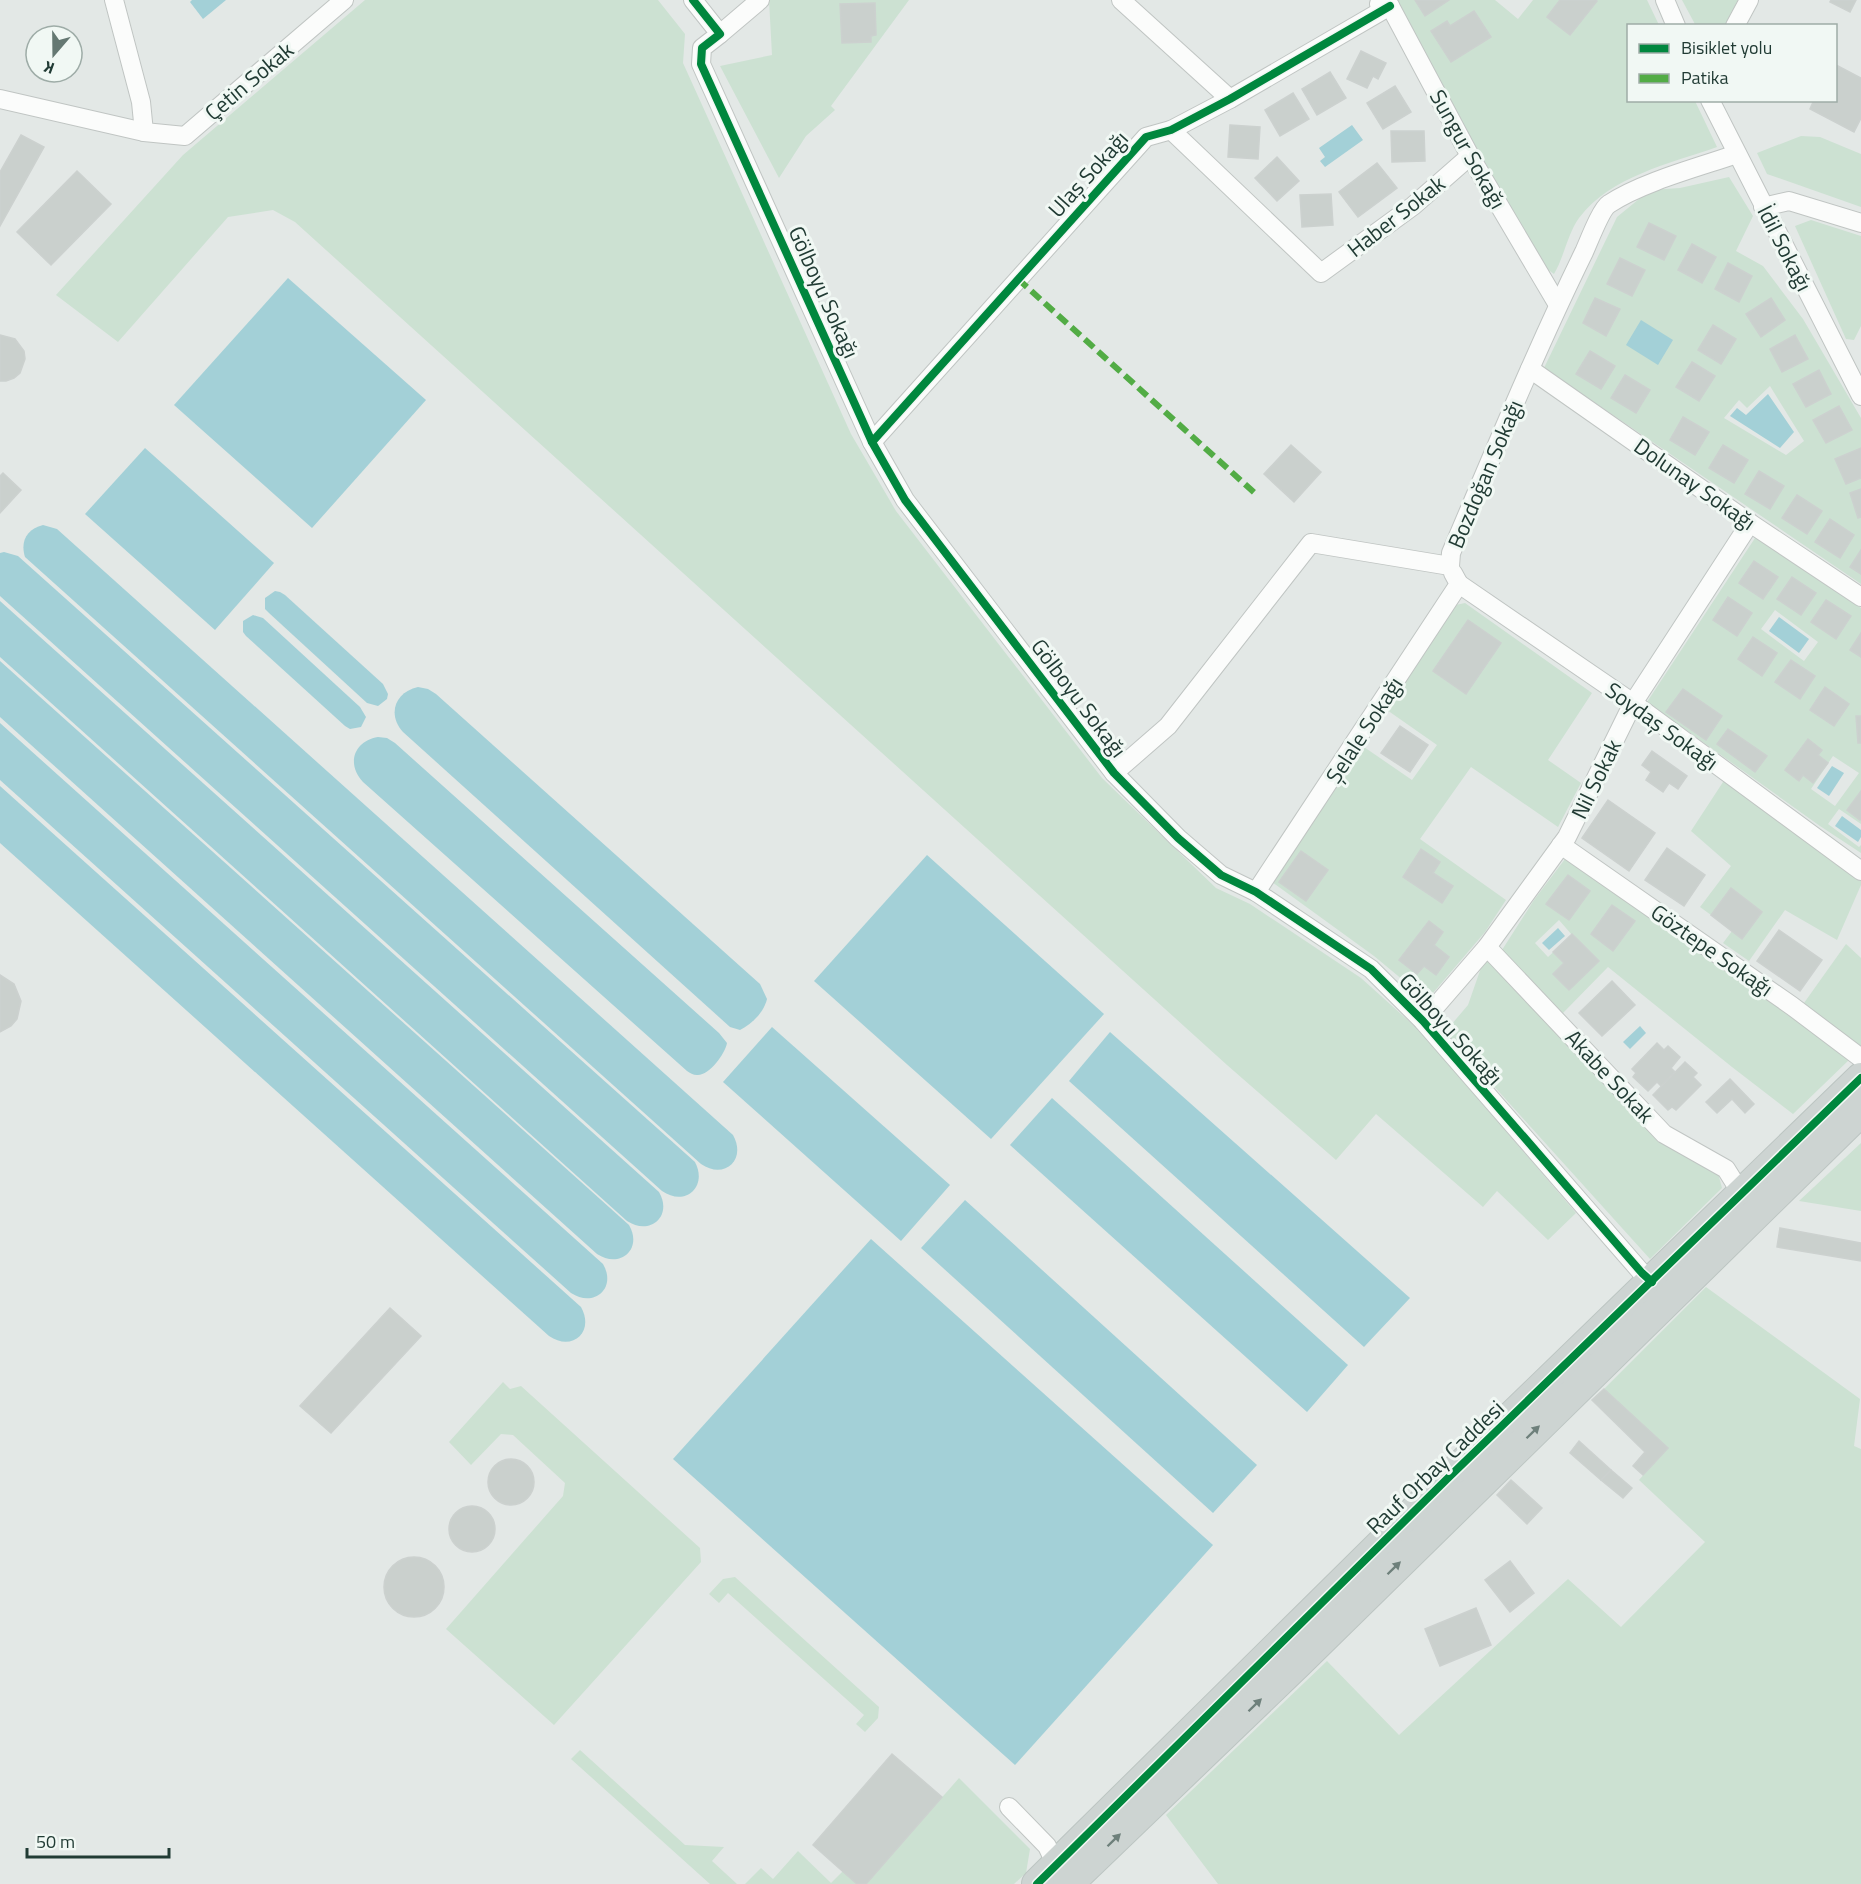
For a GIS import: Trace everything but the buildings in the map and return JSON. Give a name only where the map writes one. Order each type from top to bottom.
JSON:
[{"type":"main road","name":"Rauf Orbay Caddesi","points":[[1058,1878],[1438,1488],[1861,1078]]},
{"type":"main road","name":"Rauf Orbay Caddesi","points":[[1058,1878],[1298,1663],[1861,1111]]},
{"type":"street","points":[[114,0],[141,102],[144,132]]},
{"type":"street","name":"Çetin Sokak","points":[[0,99],[144,132],[185,135],[344,0]]},
{"type":"street","points":[[693,0],[720,34]]},
{"type":"street","name":"Gölboyu Sokağı","points":[[760,0],[702,48],[701,64],[872,442],[905,500],[1114,773],[1178,838],[1221,875],[1256,892],[1371,969],[1423,1021],[1652,1282]]},
{"type":"street","points":[[1120,0],[1230,99]]},
{"type":"street","points":[[1665,0],[1675,24]]},
{"type":"street","points":[[1736,24],[1749,0]]},
{"type":"street","name":"Ulaş Sokağı","points":[[872,442],[1146,137],[1171,130],[1230,99],[1383,3]]},
{"type":"street","name":"Sungur Sokağı","points":[[1383,3],[1558,305]]},
{"type":"street","name":"İdil Sokağı","points":[[1711,102],[1857,388]]},
{"type":"street","name":"Haber Sokak","points":[[1171,130],[1321,273],[1413,206],[1470,156]]},
{"type":"street","name":"Bozdoğan Sokağı","points":[[1114,773],[1168,726],[1311,543],[1449,566],[1451,553],[1558,305],[1607,205],[1669,177],[1737,154]]},
{"type":"street","points":[[1764,207],[1789,201],[1861,223]]},
{"type":"street","points":[[1857,388],[1861,363]]},
{"type":"street","name":"Dolunay Sokağı","points":[[1530,369],[1750,523],[1861,597]]},
{"type":"street","name":"Nil Sokak","points":[[1423,1021],[1488,947],[1567,837],[1633,703],[1750,523]]},
{"type":"street","points":[[1449,566],[1459,584]]},
{"type":"street","name":"Soydaş Sokağı","points":[[1459,584],[1633,703],[1861,872]]},
{"type":"street","name":"Şelale Sokağı","points":[[1256,892],[1459,584]]},
{"type":"street","name":"Göztepe Sokağı","points":[[1561,845],[1792,1006],[1861,1058]]},
{"type":"street","name":"Akabe Sokak","points":[[1488,947],[1664,1134],[1726,1169],[1741,1193]]},
{"type":"street","points":[[1009,1807],[1047,1846],[1058,1878]]},
{"type":"green space","points":[[365,0],[658,0],[685,34],[683,63],[851,434],[896,511],[1102,778],[1216,888],[1250,904],[1361,978],[1420,1031],[1576,1213],[1548,1240],[1497,1191],[1483,1207],[1376,1114],[1336,1160],[1227,1065],[295,222],[273,210],[228,217],[118,342],[56,295],[183,155]]},
{"type":"green space","points":[[769,0],[909,0],[831,106],[835,110],[806,136],[779,178],[720,66],[772,55]]},
{"type":"green space","points":[[1397,0],[1495,0],[1518,19],[1533,0],[1647,0],[1659,24],[1627,24],[1627,102],[1695,102],[1717,147],[1642,173],[1607,192],[1579,218],[1554,274],[1543,266]]},
{"type":"green space","points":[[1682,0],[1738,0],[1726,24],[1695,24]]},
{"type":"green space","points":[[1801,136],[1820,137],[1861,154],[1861,207],[1767,174],[1757,153]]},
{"type":"green space","points":[[1729,177],[1753,216],[1736,251],[1763,266],[1803,319],[1861,418],[1861,584],[1544,368],[1617,217],[1650,190],[1680,188]],"holes":[[[1770,386],[1804,441],[1786,455],[1724,418],[1739,400],[1747,408]]]},
{"type":"green space","points":[[1811,220],[1861,236],[1861,326],[1854,340],[1846,339],[1795,226]]},
{"type":"green space","points":[[1757,535],[1861,608],[1861,824],[1839,809],[1828,824],[1859,847],[1861,845],[1861,853],[1820,826],[1647,702]],"holes":[[[1775,610],[1818,642],[1804,661],[1761,629]],[[1833,756],[1859,773],[1835,806],[1811,789]]]},
{"type":"green space","points":[[1465,603],[1592,693],[1548,760],[1581,783],[1558,827],[1471,767],[1420,839],[1506,900],[1485,932],[1427,1000],[1374,956],[1272,882],[1364,747],[1412,780],[1437,745],[1387,710],[1392,696],[1451,606]]},
{"type":"green space","points":[[1725,779],[1855,877],[1861,879],[1861,885],[1837,940],[1785,910],[1749,961],[1723,943],[1732,931],[1742,938],[1762,912],[1731,888],[1711,915],[1700,907],[1731,866],[1691,831]]},
{"type":"green space","points":[[1565,859],[1786,1011],[1850,1059],[1793,1114],[1608,967],[1563,1013],[1502,950],[1534,900]],"holes":[[[1559,920],[1572,935],[1548,957],[1535,943]]]},
{"type":"green space","points":[[1846,944],[1861,958],[1861,1047],[1804,1003]]},
{"type":"green space","points":[[1490,955],[1718,1173],[1722,1188],[1650,1259],[1445,1032],[1468,1005],[1483,962]]},
{"type":"green space","points":[[1861,1143],[1861,1211],[1799,1201]]},
{"type":"green space","points":[[1706,1287],[1860,1399],[1854,1446],[1861,1449],[1861,1884],[1218,1884],[1166,1815],[1327,1661],[1399,1735],[1568,1579],[1621,1627],[1705,1542],[1639,1480],[1667,1448],[1604,1389]]},
{"type":"green space","points":[[503,1382],[510,1389],[521,1386],[700,1548],[701,1562],[554,1725],[446,1629],[563,1496],[565,1483],[513,1435],[501,1434],[471,1465],[449,1442]]},
{"type":"green space","points":[[735,1577],[879,1707],[878,1718],[865,1732],[856,1724],[864,1715],[728,1593],[719,1603],[709,1594],[723,1579]]},
{"type":"green space","points":[[580,1750],[685,1845],[724,1847],[712,1861],[737,1884],[710,1884],[571,1759]]},
{"type":"green space","points":[[959,1778],[1030,1849],[1026,1873],[1014,1884],[866,1884]]},
{"type":"green space","points":[[798,1851],[831,1883],[843,1871],[857,1884],[745,1884],[761,1868],[773,1879]]},
{"type":"water","points":[[192,0],[226,0],[203,19],[190,2]]},
{"type":"water","points":[[1352,125],[1363,140],[1325,167],[1320,161],[1325,157],[1319,148]]},
{"type":"water","points":[[288,278],[426,400],[312,528],[174,405]]},
{"type":"water","points":[[1641,320],[1673,340],[1658,365],[1626,345]]},
{"type":"water","points":[[1768,394],[1794,432],[1780,448],[1730,416],[1737,408],[1746,415]]},
{"type":"water","points":[[145,448],[274,563],[215,630],[85,514]]},
{"type":"water","points":[[43,525],[57,529],[733,1135],[737,1144],[737,1152],[731,1165],[718,1170],[701,1164],[25,557],[23,546],[26,536],[33,529]]},
{"type":"water","points":[[0,553],[18,556],[695,1162],[699,1179],[692,1192],[679,1197],[662,1191],[0,596]]},
{"type":"water","points":[[275,591],[285,595],[383,684],[388,694],[387,699],[378,706],[367,703],[269,613],[265,609],[265,598]]},
{"type":"water","points":[[0,601],[659,1192],[663,1201],[663,1209],[657,1221],[644,1226],[627,1221],[0,657]]},
{"type":"water","points":[[253,615],[263,618],[360,707],[366,717],[361,727],[350,729],[345,726],[246,636],[243,632],[243,621]]},
{"type":"water","points":[[1779,617],[1809,639],[1799,653],[1769,631]]},
{"type":"water","points":[[0,661],[629,1225],[633,1234],[633,1242],[627,1254],[614,1259],[597,1254],[0,717]]},
{"type":"water","points":[[418,687],[436,694],[760,984],[767,999],[757,1017],[740,1030],[730,1027],[403,732],[395,718],[396,705],[404,694]]},
{"type":"water","points":[[0,723],[603,1264],[607,1273],[607,1281],[601,1293],[588,1298],[571,1293],[0,780]]},
{"type":"water","points":[[378,737],[387,738],[395,743],[719,1033],[727,1043],[726,1048],[711,1068],[697,1075],[687,1071],[363,782],[355,768],[355,754],[363,743]]},
{"type":"water","points":[[1832,766],[1844,773],[1829,796],[1817,788]]},
{"type":"water","points":[[0,786],[581,1307],[585,1316],[585,1324],[579,1337],[566,1342],[549,1336],[0,843]]},
{"type":"water","points":[[1842,816],[1861,830],[1858,842],[1835,826]]},
{"type":"water","points":[[927,855],[1104,1014],[991,1139],[814,981]]},
{"type":"water","points":[[1558,928],[1565,936],[1549,950],[1542,943]]},
{"type":"water","points":[[1640,1026],[1646,1033],[1630,1049],[1623,1042]]},
{"type":"water","points":[[772,1027],[950,1185],[901,1241],[723,1082]]},
{"type":"water","points":[[1110,1032],[1410,1298],[1364,1347],[1069,1081]]},
{"type":"water","points":[[1052,1098],[1348,1365],[1307,1412],[1010,1145]]},
{"type":"water","points":[[965,1200],[1257,1465],[1213,1513],[921,1248]]},
{"type":"water","points":[[871,1239],[1213,1545],[1015,1765],[673,1459]]},
{"type":"marked path","points":[[1018,279],[1257,495]]},
{"type":"cycle path","points":[[693,0],[720,34],[702,48],[701,64],[872,442],[905,500],[1114,773],[1178,838],[1221,875],[1256,892],[1371,969],[1423,1021],[1652,1282]]},
{"type":"cycle path","points":[[872,442],[1146,137],[1171,130],[1230,99],[1390,6]]},
{"type":"cycle path","points":[[1037,1884],[1447,1479],[1861,1078]]}]
